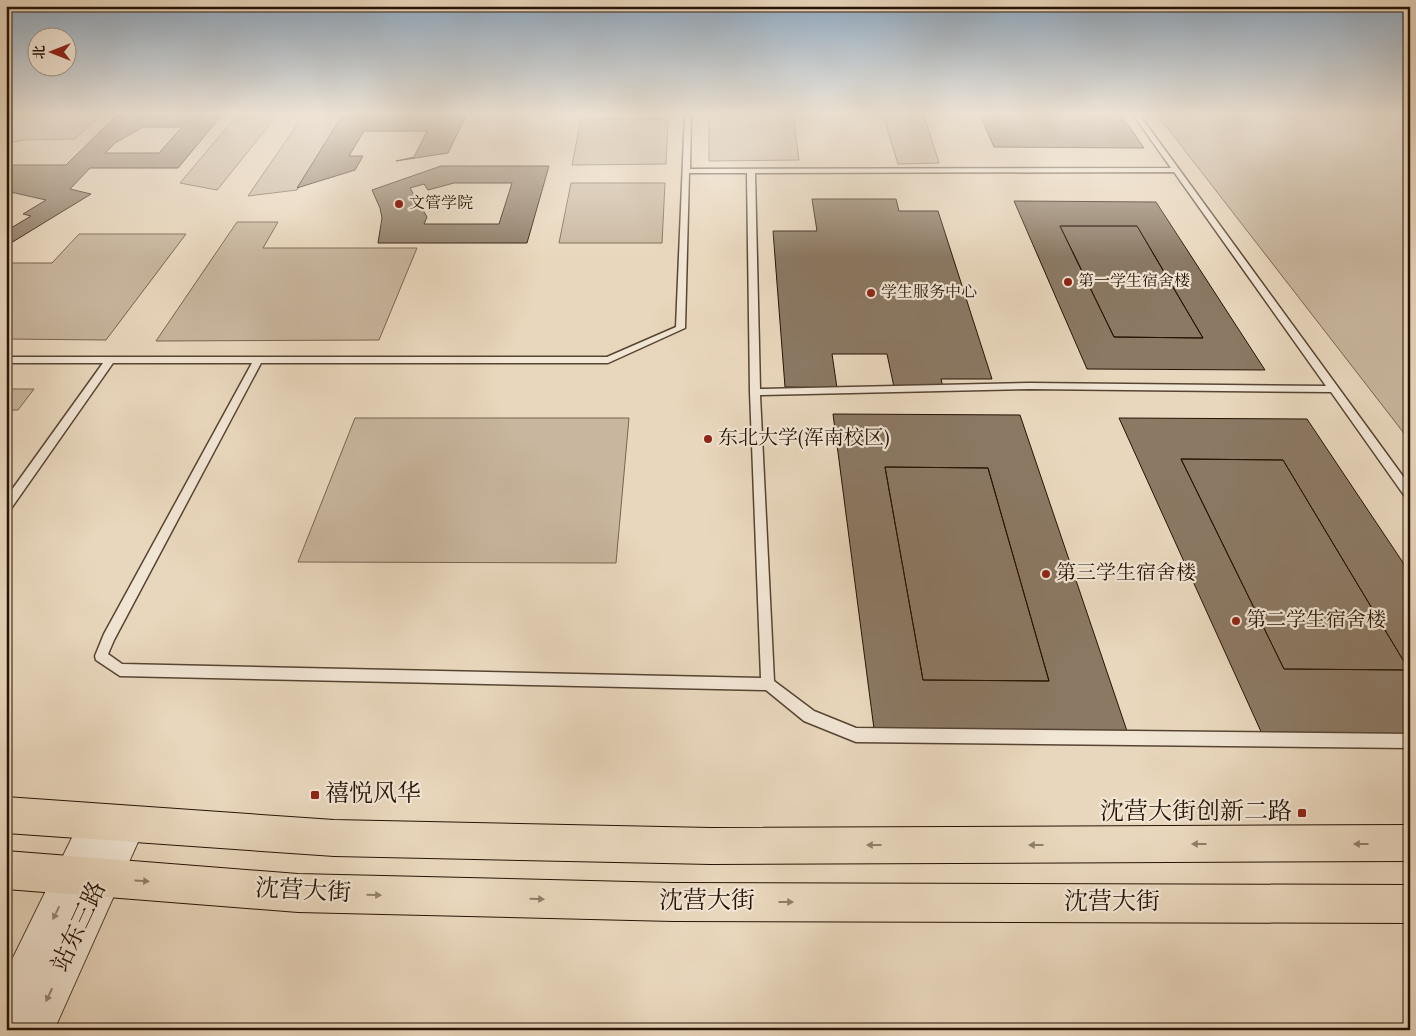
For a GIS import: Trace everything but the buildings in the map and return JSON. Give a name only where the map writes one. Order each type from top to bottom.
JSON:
[{"type":"main road","points":[[6,815],[334,838],[701,846],[1410,844]]},
{"type":"main road","name":"沈营大街","points":[[6,870],[298,893],[673,902],[1410,904]]},
{"type":"street","name":"站东三路","points":[[6,1017],[88,877],[114,823]]},
{"type":"street","name":"站东三路","points":[[33,1030],[88,877]]},
{"type":"lane","points":[[6,360],[608,360],[680,328],[686,161]]},
{"type":"lane","points":[[1170,161],[1410,495]]},
{"type":"lane","points":[[686,171],[1176,170]]},
{"type":"lane","points":[[751,171],[755,392],[768,684]]},
{"type":"lane","points":[[6,507],[110,360]]},
{"type":"lane","points":[[258,360],[108,638],[101,656],[120,670],[768,684],[810,716],[856,735],[1410,741]]},
{"type":"lane","points":[[755,392],[1030,386],[1334,389]]},
{"type":"shaded area","points":[[198,161],[240,161],[217,190],[180,183]]},
{"type":"shaded area","points":[[272,161],[316,161],[297,190],[248,196]]},
{"type":"shaded area","points":[[573,161],[666,161],[666,164],[572,165]]},
{"type":"shaded area","points":[[897,161],[938,161],[939,163],[898,164]]},
{"type":"shaded area","points":[[1193,161],[1410,161],[1410,441]]},
{"type":"shaded area","points":[[571,183],[665,183],[662,243],[559,243]]},
{"type":"shaded area","points":[[237,222],[278,222],[263,248],[417,248],[379,340],[156,341]]},
{"type":"shaded area","points":[[79,234],[186,234],[106,340],[6,339],[6,263],[52,263]]},
{"type":"shaded area","points":[[6,389],[34,389],[18,410],[6,410]]},
{"type":"shaded area","points":[[355,418],[629,418],[616,563],[298,562]]},
{"type":"place","name":"文管学院","points":[[399,204]]},
{"type":"place","name":"第一学生宿舍楼","points":[[1068,282]]},
{"type":"place","name":"学生服务中心","points":[[871,293]]},
{"type":"place","name":"东北大学(浑南校区)","points":[[708,439]]},
{"type":"place","name":"第三学生宿舍楼","points":[[1046,574]]},
{"type":"place","name":"第二学生宿舍楼","points":[[1236,621]]},
{"type":"place","name":"禧悦风华","points":[[315,795]]},
{"type":"place","name":"沈营大街创新二路","points":[[1302,813]]}]
